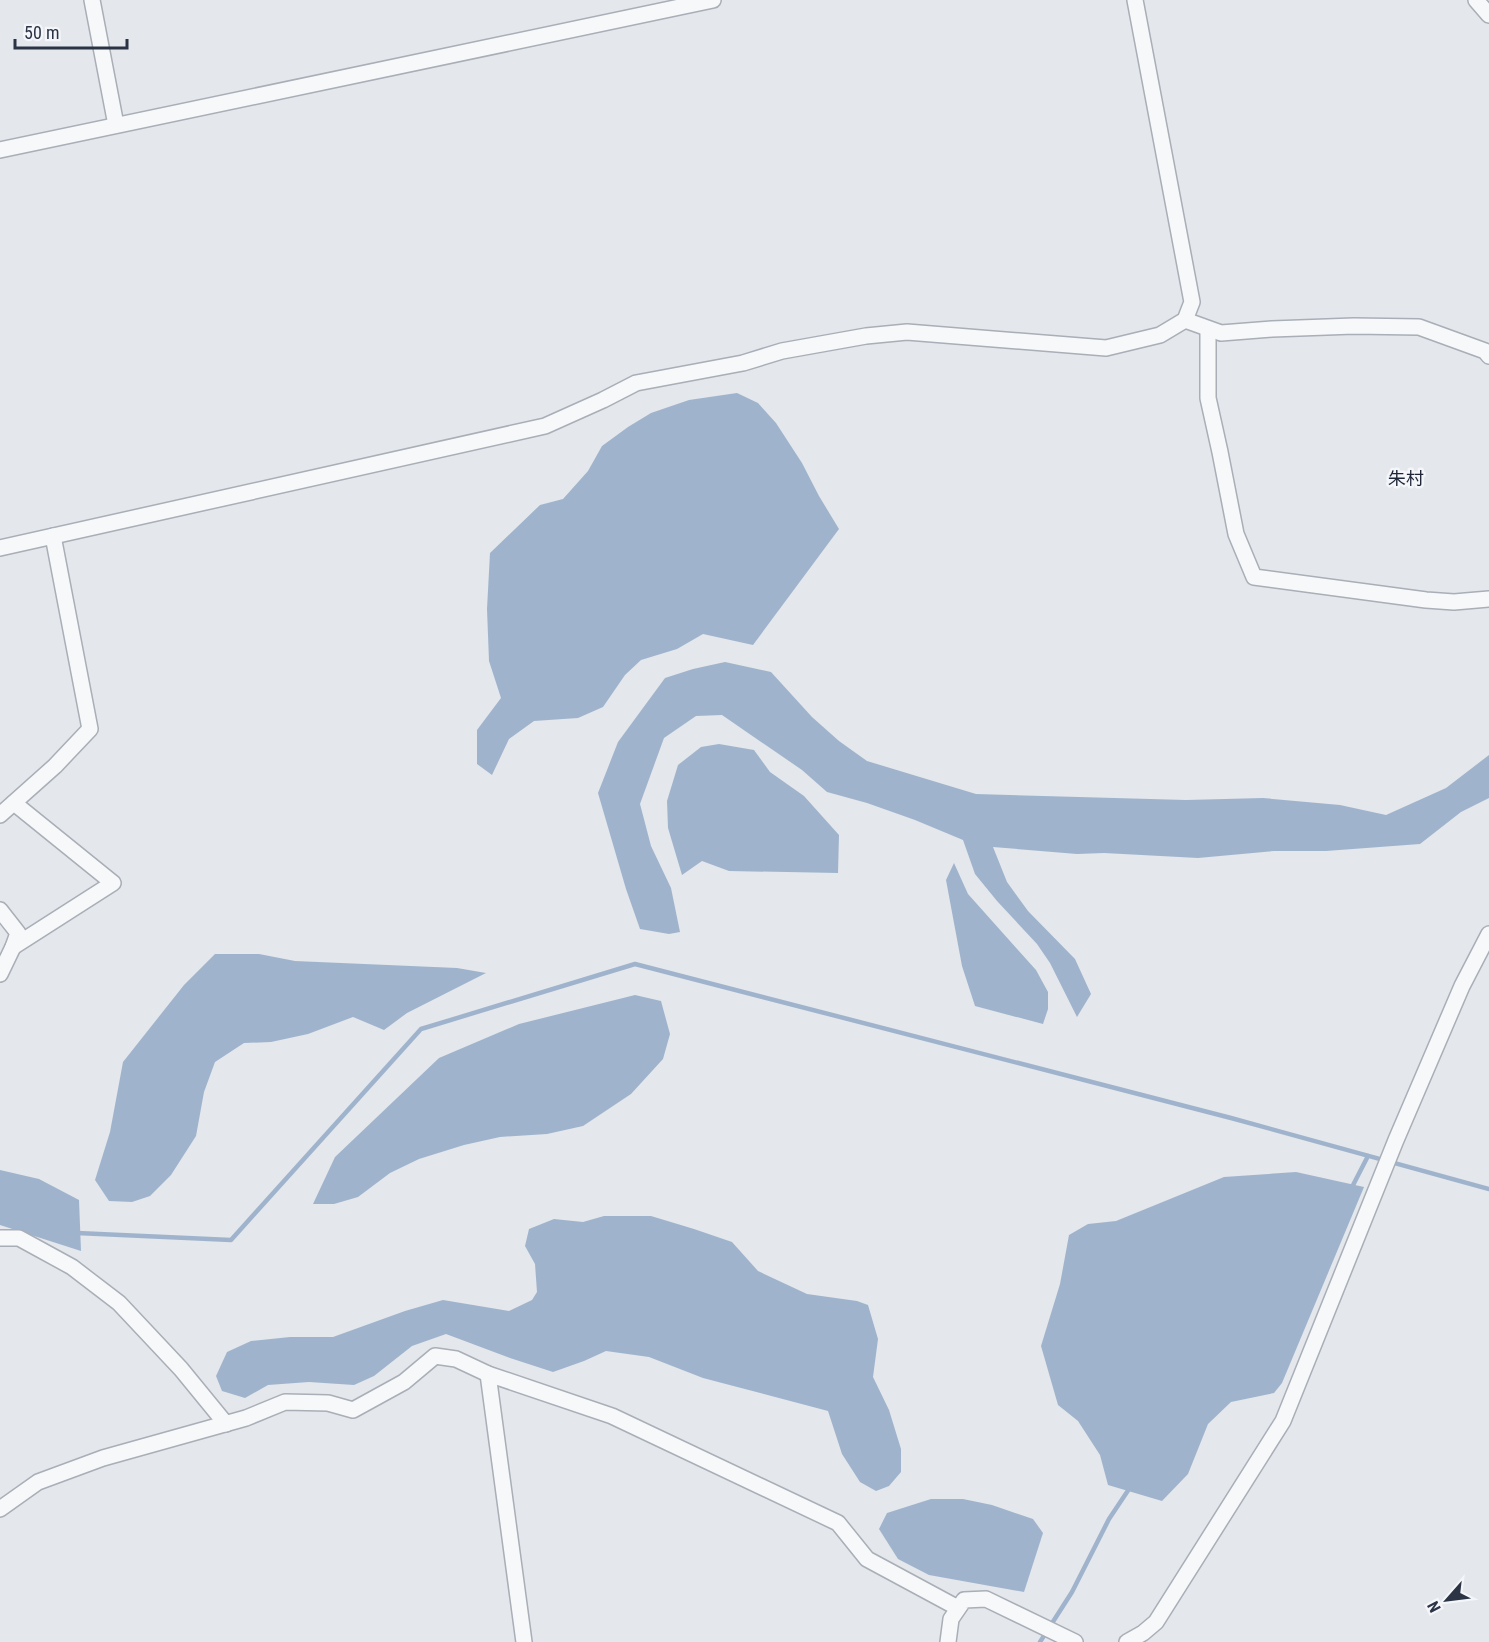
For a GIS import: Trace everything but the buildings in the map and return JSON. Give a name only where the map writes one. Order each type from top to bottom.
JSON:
[{"type":"street","points":[[92,0],[116,125]]},
{"type":"street","points":[[0,150],[713,0]]},
{"type":"street","points":[[0,548],[545,426],[636,383],[743,363],[782,351],[866,336],[907,332],[1106,348],[1160,335],[1185,320],[1192,302],[1135,0]]},
{"type":"street","points":[[1476,0],[1489,15]]},
{"type":"street","points":[[1185,320],[1221,333],[1354,326],[1419,327],[1485,351],[1489,356]]},
{"type":"street","points":[[1208,328],[1208,398],[1236,534],[1254,577],[1426,600],[1454,602],[1489,599]]},
{"type":"street","points":[[0,815],[55,766],[90,729],[53,536]]},
{"type":"street","points":[[13,947],[113,883],[14,803]]},
{"type":"street","points":[[0,910],[18,933],[0,974]]},
{"type":"street","points":[[1127,1642],[1156,1622],[1283,1421],[1392,1151],[1462,986],[1489,934]]},
{"type":"street","points":[[0,1238],[19,1238],[72,1267],[119,1303],[181,1369],[226,1424]]},
{"type":"street","points":[[0,1509],[38,1482],[103,1458],[246,1418],[285,1402],[328,1403],[353,1410],[404,1382],[435,1356],[456,1359],[488,1374],[612,1416],[838,1524],[867,1559],[958,1608]]},
{"type":"street","points":[[488,1374],[524,1642]]},
{"type":"street","points":[[948,1642],[951,1619],[964,1600],[986,1599],[1075,1642]]},
{"type":"water","points":[[737,393],[758,403],[776,423],[802,463],[839,529],[753,645],[703,634],[677,649],[641,660],[625,675],[603,707],[578,718],[534,721],[509,739],[492,775],[477,764],[477,730],[501,698],[489,661],[487,609],[490,553],[540,505],[563,499],[588,471],[602,446],[628,427],[651,413],[689,400]]},
{"type":"water","points":[[725,662],[771,672],[812,717],[839,741],[867,761],[976,794],[1186,800],[1263,798],[1340,805],[1386,815],[1446,788],[1489,755],[1489,798],[1461,812],[1420,844],[1326,851],[1274,851],[1198,858],[1104,853],[1077,854],[993,847],[1007,882],[1028,911],[1075,959],[1091,994],[1077,1017],[1050,963],[1037,944],[975,874],[963,840],[867,803],[827,792],[802,770],[722,715],[696,716],[664,738],[640,804],[651,846],[671,888],[680,932],[669,934],[640,929],[598,793],[618,742],[665,678]]},
{"type":"water","points":[[719,744],[754,750],[770,772],[804,796],[839,835],[838,873],[729,871],[702,861],[682,875],[668,828],[667,801],[678,765],[701,747]]},
{"type":"water","points":[[954,863],[968,894],[1036,970],[1048,992],[1048,1009],[1043,1024],[975,1006],[962,966],[946,880]]},
{"type":"water","points":[[215,954],[259,954],[295,961],[457,968],[486,973],[407,1013],[384,1030],[353,1017],[308,1034],[271,1042],[244,1043],[215,1062],[204,1092],[196,1136],[171,1175],[150,1196],[132,1202],[109,1201],[95,1180],[110,1132],[123,1062],[184,985]]},
{"type":"water","points":[[635,995],[661,1001],[670,1034],[663,1059],[631,1094],[583,1126],[547,1134],[500,1137],[464,1145],[419,1159],[390,1173],[358,1197],[334,1204],[313,1204],[335,1157],[439,1058],[519,1024]]},
{"type":"water","points":[[0,1170],[39,1179],[79,1200],[81,1251],[0,1225]]},
{"type":"water","points":[[1296,1172],[1364,1187],[1282,1383],[1274,1393],[1231,1402],[1208,1424],[1188,1474],[1162,1501],[1108,1485],[1100,1455],[1078,1421],[1058,1405],[1041,1346],[1060,1284],[1069,1235],[1088,1224],[1116,1221],[1224,1177]]},
{"type":"water","points":[[604,1216],[651,1216],[694,1229],[732,1242],[758,1271],[807,1294],[857,1301],[868,1305],[878,1339],[873,1377],[889,1410],[901,1449],[901,1472],[889,1486],[876,1491],[860,1482],[842,1454],[828,1411],[703,1378],[649,1357],[606,1351],[553,1372],[446,1334],[412,1346],[374,1376],[354,1385],[309,1382],[268,1385],[245,1398],[222,1391],[216,1376],[227,1352],[251,1341],[290,1337],[333,1337],[443,1300],[509,1311],[532,1300],[537,1292],[535,1264],[525,1246],[529,1229],[554,1219],[583,1222]]},
{"type":"water","points":[[931,1499],[963,1499],[992,1505],[1033,1519],[1043,1533],[1024,1592],[929,1575],[898,1559],[879,1529],[887,1513]]},
{"type":"waterway","points":[[77,1233],[231,1240],[421,1029],[635,964],[1231,1118],[1489,1189]]},
{"type":"waterway","points":[[1351,1189],[1368,1156]]},
{"type":"waterway","points":[[1040,1642],[1072,1592],[1109,1519],[1131,1486]]},
{"type":"district","name":"朱村","points":[[1406,478]]}]
